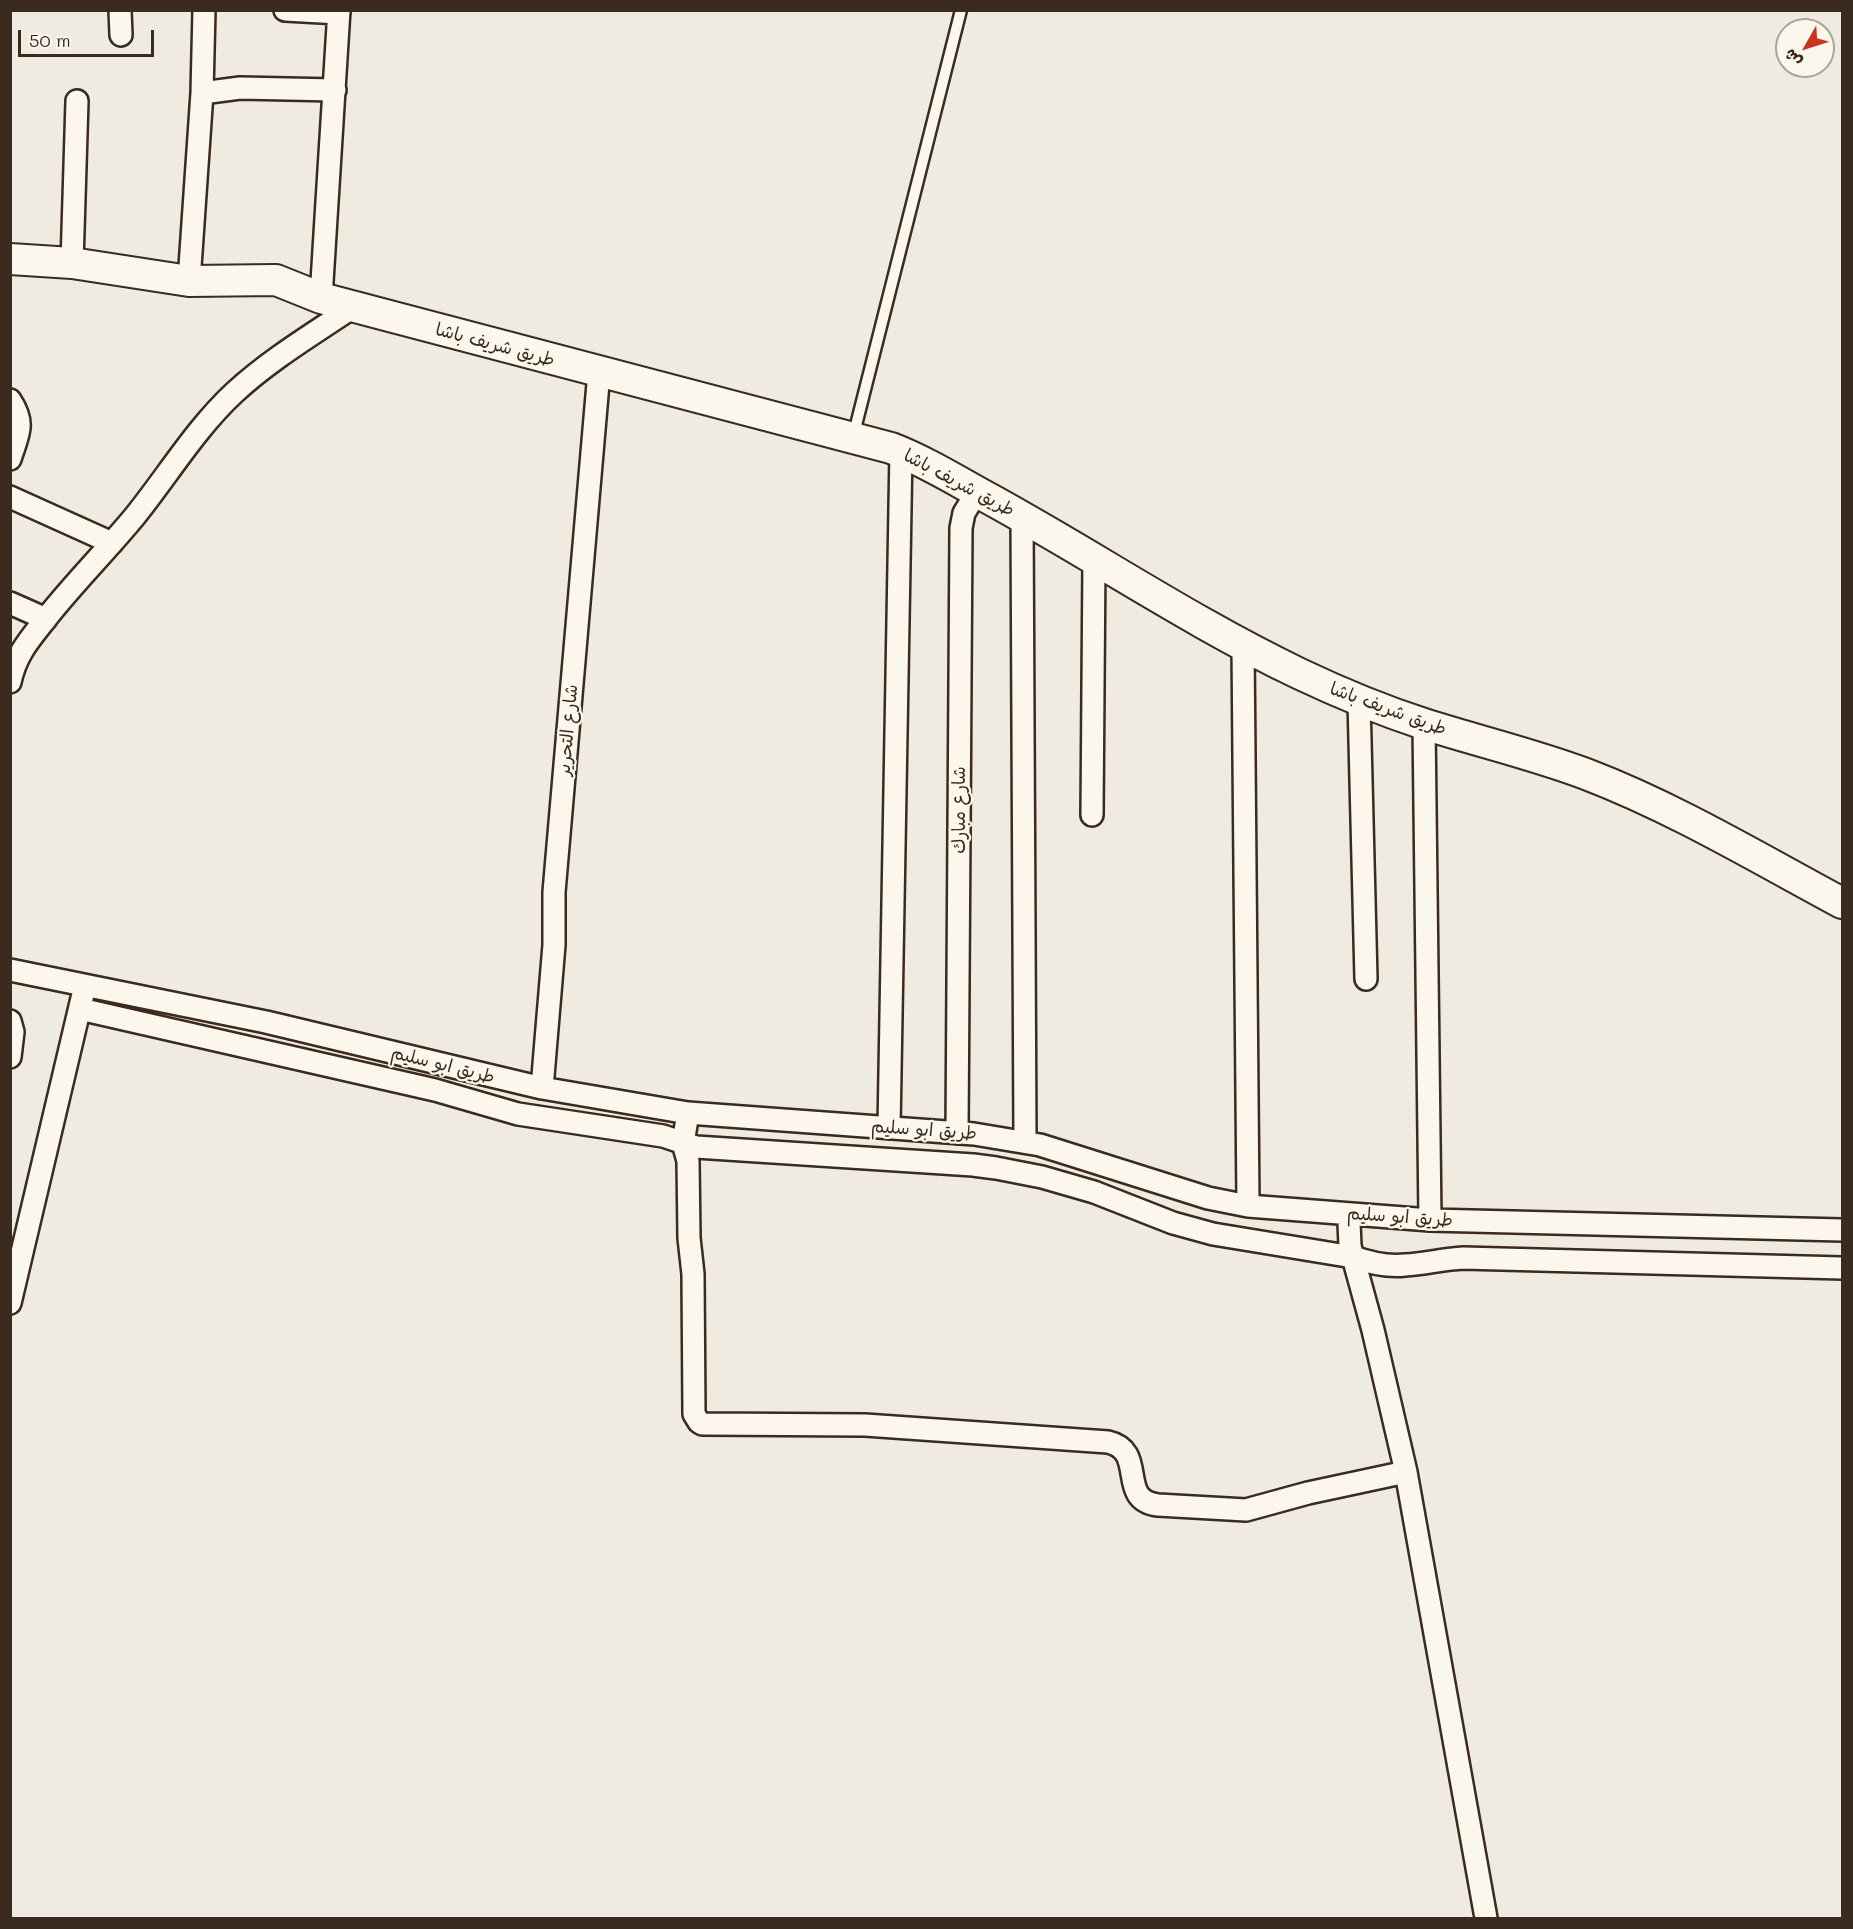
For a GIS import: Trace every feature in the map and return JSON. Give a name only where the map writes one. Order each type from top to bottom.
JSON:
[{"type":"street","points":[[120,10],[121,35]]},
{"type":"street","points":[[189,280],[202,93],[204,10]]},
{"type":"street","points":[[285,10],[339,12],[321,298]]},
{"type":"street","points":[[202,93],[250,88],[335,90]]},
{"type":"street","points":[[72,263],[78,101]]},
{"type":"street","name":"طريق شريف باشا","points":[[10,259],[72,263],[189,280],[276,280],[321,298],[353,307],[901,451],[1022,516],[1243,645],[1300,674],[1359,700],[1424,724],[1548,760],[1615,785],[1670,811],[1842,903]]},
{"type":"street","points":[[10,682],[13,666],[21,651],[68,590],[135,516],[210,418],[261,370],[353,307]]},
{"type":"street","name":"شارع التحرير","points":[[542,1088],[554,945],[554,892],[599,372]]},
{"type":"street","points":[[10,400],[20,418],[20,428],[10,459]]},
{"type":"street","points":[[890,1128],[901,451]]},
{"type":"street","name":"شارع مبارك","points":[[957,1133],[961,528],[964,513],[977,492]]},
{"type":"street","points":[[10,497],[112,543]]},
{"type":"street","points":[[1022,516],[1025,1142]]},
{"type":"street","points":[[1092,815],[1094,560]]},
{"type":"street","points":[[10,603],[46,619]]},
{"type":"street","points":[[1243,645],[1248,1206]]},
{"type":"street","points":[[1359,700],[1366,979]]},
{"type":"street","points":[[1424,724],[1430,1220]]},
{"type":"street","name":"طريق ابو سليم","points":[[10,970],[266,1022],[542,1088],[688,1113],[957,1133],[1025,1142],[1208,1198],[1248,1206],[1430,1220],[1842,1230]]},
{"type":"street","points":[[10,1303],[85,985]]},
{"type":"street","name":"طريق ابو سليم","points":[[80,1008],[435,1090],[518,1114],[663,1136],[702,1148],[973,1165],[1042,1177],[1094,1192],[1203,1231],[1353,1257],[1370,1263],[1405,1265],[1463,1258],[1842,1268]]},
{"type":"street","points":[[10,1021],[13,1032],[10,1057]]},
{"type":"street","points":[[688,1113],[683,1143],[688,1161],[689,1238],[693,1274],[694,1414],[702,1424],[865,1425],[1108,1442],[1117,1444],[1124,1450],[1128,1457],[1137,1493],[1142,1500],[1148,1504],[1158,1505],[1246,1510],[1308,1493],[1406,1472]]},
{"type":"street","points":[[1352,1214],[1349,1235],[1353,1257],[1373,1329],[1406,1472],[1486,1918]]},
{"type":"lane","points":[[853,437],[961,10]]}]
